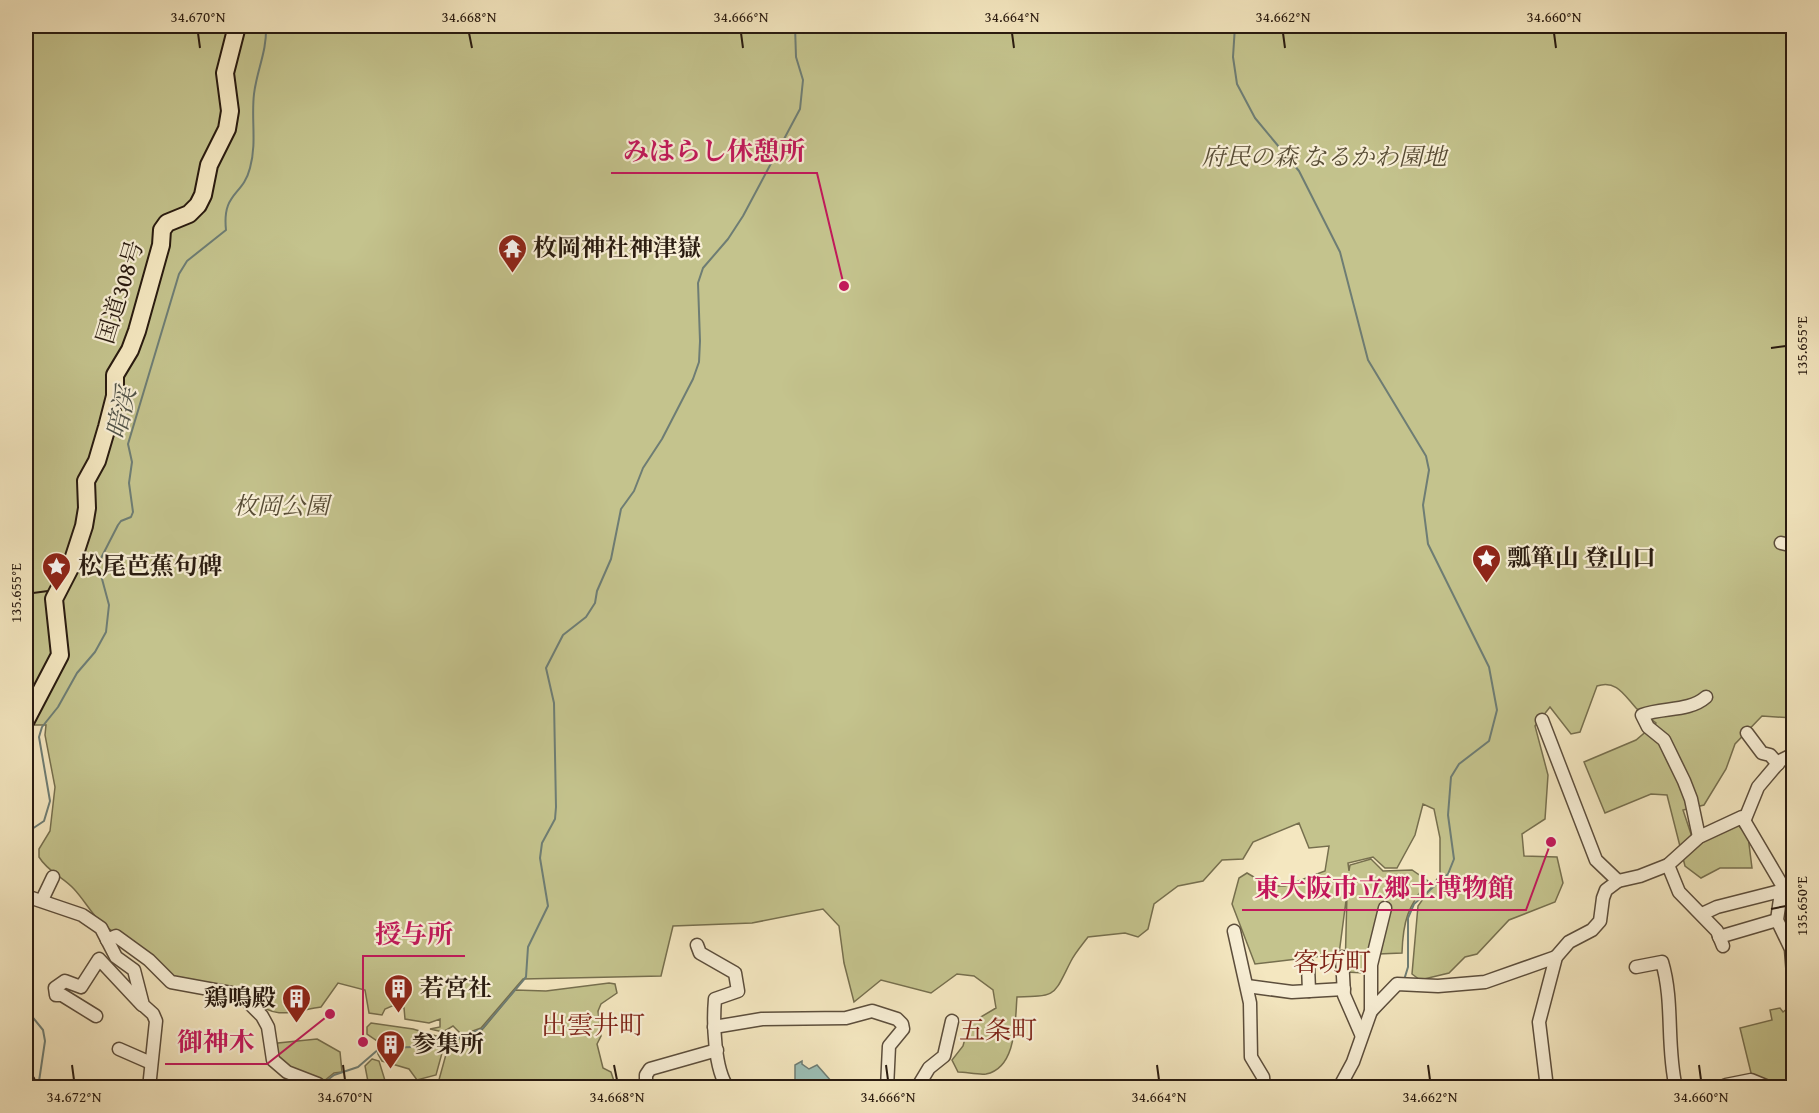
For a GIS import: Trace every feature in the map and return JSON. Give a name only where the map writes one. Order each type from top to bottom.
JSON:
[{"type":"highway","name":"国道308号","points":[[26,720],[60,655],[54,599],[71,566],[84,526],[87,508],[86,481],[97,460],[107,428],[115,396],[115,375],[130,350],[137,331],[161,245],[162,230],[167,223],[189,214],[198,205],[203,195],[209,165],[227,129],[230,111],[225,73],[237,26]]},
{"type":"highway","points":[[26,1082],[26,1088]]},
{"type":"street","points":[[1699,837],[1691,799],[1684,780],[1664,740],[1648,727],[1642,715],[1654,710],[1684,708],[1706,697]]},
{"type":"street","points":[[1542,720],[1596,860],[1618,881]]},
{"type":"street","points":[[1747,733],[1762,753],[1770,755],[1778,764]]},
{"type":"street","points":[[1744,819],[1758,787],[1778,764],[1794,754]]},
{"type":"street","points":[[1547,1088],[1539,1022],[1556,957],[1569,942],[1592,930],[1600,921],[1606,890],[1618,881],[1640,876],[1668,865],[1699,837],[1742,817],[1744,819]]},
{"type":"street","points":[[1744,819],[1761,853],[1781,882],[1778,925],[1792,948],[1794,987]]},
{"type":"street","points":[[1668,865],[1679,892],[1690,906],[1702,915],[1721,942],[1778,925],[1794,928]]},
{"type":"street","points":[[42,900],[53,877]]},
{"type":"street","points":[[1702,915],[1717,907],[1780,891]]},
{"type":"street","points":[[26,896],[82,915],[101,928],[116,957],[134,970],[143,1005]]},
{"type":"street","points":[[1371,1011],[1371,965],[1385,908]]},
{"type":"street","points":[[1234,931],[1250,1003],[1251,1057],[1263,1077],[1264,1088]]},
{"type":"street","points":[[107,940],[116,936],[150,960],[171,982],[231,993],[247,1001],[262,1016],[268,1027],[273,1060],[287,1072],[318,1084],[320,1088]]},
{"type":"street","points":[[697,945],[699,952],[735,973],[738,991],[715,999],[714,1027],[717,1050],[724,1082],[728,1088]]},
{"type":"street","points":[[1342,957],[1344,989],[1361,1034]]},
{"type":"street","points":[[1339,1088],[1353,1062],[1371,1011],[1397,984],[1438,986],[1485,982],[1556,957]]},
{"type":"street","points":[[96,1016],[62,995],[56,995],[55,988],[65,981],[81,987],[99,959],[153,1014],[156,1021],[149,1088]]},
{"type":"street","points":[[1636,967],[1662,962],[1667,990],[1668,1028],[1676,1088]]},
{"type":"street","points":[[1308,965],[1309,991]]},
{"type":"street","points":[[1246,986],[1292,992],[1344,989]]},
{"type":"street","points":[[714,1027],[762,1019],[846,1018],[872,1011],[897,1019],[903,1029],[889,1046],[887,1088]]},
{"type":"street","points":[[917,1088],[929,1068],[944,1056],[952,1021]]},
{"type":"street","points":[[119,1049],[151,1063]]},
{"type":"street","points":[[646,1088],[646,1076],[650,1069],[717,1050]]},
{"type":"street","points":[[1726,1085],[1751,1080],[1768,1086],[1794,1087]]},
{"type":"green space","points":[[26,26],[1793,26],[1793,718],[1762,716],[1735,744],[1726,769],[1704,805],[1683,810],[1695,846],[1705,839],[1738,825],[1748,836],[1752,868],[1720,868],[1701,878],[1685,866],[1667,795],[1651,794],[1605,813],[1584,762],[1636,740],[1656,723],[1638,710],[1620,690],[1604,684],[1597,686],[1580,732],[1571,734],[1550,707],[1535,726],[1548,775],[1545,819],[1522,834],[1524,856],[1557,857],[1563,883],[1555,902],[1509,920],[1477,954],[1465,957],[1449,973],[1420,980],[1412,974],[1418,906],[1440,875],[1440,838],[1434,809],[1423,804],[1415,835],[1397,868],[1385,868],[1373,857],[1348,863],[1349,871],[1350,865],[1371,859],[1383,871],[1412,870],[1428,881],[1408,914],[1402,953],[1378,954],[1366,973],[1345,972],[1347,893],[1339,954],[1255,964],[1232,904],[1239,878],[1247,873],[1269,886],[1285,886],[1325,871],[1329,846],[1309,848],[1299,823],[1253,842],[1243,859],[1222,860],[1203,881],[1178,886],[1154,904],[1148,929],[1138,937],[1125,933],[1088,937],[1074,955],[1053,992],[1040,996],[1017,997],[1009,1053],[1004,1063],[996,1070],[986,1074],[958,1072],[952,1060],[963,1046],[969,1024],[996,1008],[993,990],[974,976],[957,974],[931,993],[881,980],[854,1002],[844,963],[839,926],[823,909],[752,923],[673,926],[661,976],[523,979],[481,1028],[462,1035],[453,1026],[443,1032],[430,1029],[440,1027],[440,1019],[429,1023],[405,1019],[404,1008],[392,1006],[385,1009],[382,1015],[369,1013],[365,990],[338,983],[321,1007],[285,1013],[270,1011],[254,1000],[174,980],[103,924],[74,889],[47,867],[39,857],[39,849],[50,831],[55,787],[45,735],[46,725],[26,725]]},
{"type":"green space","points":[[615,984],[617,993],[601,1004],[598,1011],[601,1036],[597,1044],[603,1068],[611,1072],[616,1087],[437,1087],[448,1047],[453,1041],[481,1031],[515,990],[546,991]]},
{"type":"green space","points":[[1793,1004],[1793,1085],[1767,1085],[1752,1077],[1740,1028],[1772,1020],[1770,1010],[1780,1008],[1783,1012]]},
{"type":"green space","points":[[371,1023],[413,1029],[443,1038],[445,1042],[436,1075],[417,1080],[409,1069],[382,1061],[378,1054],[377,1041],[367,1034],[367,1027]]},
{"type":"green space","points":[[317,1039],[340,1052],[342,1072],[334,1073],[324,1081],[287,1067],[274,1052],[278,1043]]},
{"type":"green space","points":[[372,1059],[379,1061],[387,1087],[369,1087],[365,1066]]},
{"type":"water","points":[[802,1061],[802,1064],[809,1069],[817,1065],[832,1082],[832,1087],[795,1087],[795,1065]]},
{"type":"waterway","name":"暗渓","points":[[26,833],[44,821],[50,801],[39,737],[42,727],[58,707],[77,673],[95,652],[106,632],[109,605],[98,564],[118,525],[121,521],[131,517],[133,512],[129,483],[132,462],[128,444],[179,274],[187,261],[226,230],[227,208],[243,184],[250,168],[253,149],[254,94],[265,44],[266,26]]},
{"type":"waterway","points":[[325,1082],[334,1075],[358,1067],[380,1048],[447,1046],[483,1028],[526,977],[528,947],[548,906],[540,858],[542,843],[555,819],[556,807],[554,703],[546,668],[563,635],[586,617],[595,603],[597,591],[611,559],[621,509],[634,491],[643,468],[662,439],[693,379],[699,362],[698,283],[703,268],[728,239],[743,216],[800,109],[803,80],[796,57],[795,26]]},
{"type":"waterway","points":[[1235,26],[1233,57],[1237,84],[1255,118],[1299,171],[1340,252],[1368,360],[1426,456],[1429,470],[1423,505],[1428,544],[1489,667],[1497,710],[1489,741],[1459,764],[1451,777],[1448,815],[1454,859],[1448,874],[1414,904],[1408,918],[1408,967],[1404,980]]},
{"type":"waterway","points":[[1374,1018],[1384,1006]]},
{"type":"waterway","name":"暗渓","points":[[26,1009],[43,1030],[45,1041],[38,1088]]},
{"type":"place","name":"枚岡神社神津嶽","points":[[512,274]]},
{"type":"place","name":"みはらし休憩所","points":[[844,286]]},
{"type":"place","name":"瓢箪山 登山口","points":[[1486,584]]},
{"type":"place","name":"松尾芭蕉句碑","points":[[57,592]]},
{"type":"place","name":"東大阪市立郷土博物館","points":[[1551,842]]},
{"type":"place","name":"御神木","points":[[330,1014]]},
{"type":"place","name":"若宮社","points":[[399,1014]]},
{"type":"place","name":"鶏鳴殿","points":[[297,1024]]},
{"type":"place","name":"授与所","points":[[363,1042]]},
{"type":"place","name":"参集所","points":[[391,1070]]},
{"type":"district","name":"客坊町","points":[[1332,962]]},
{"type":"district","name":"出雲井町","points":[[593,1025]]},
{"type":"district","name":"五条町","points":[[998,1030]]},
{"type":"park label","name":"府民の森 なるかわ園地","points":[[1324,157]]},
{"type":"park label","name":"枚岡公園","points":[[281,506]]}]
